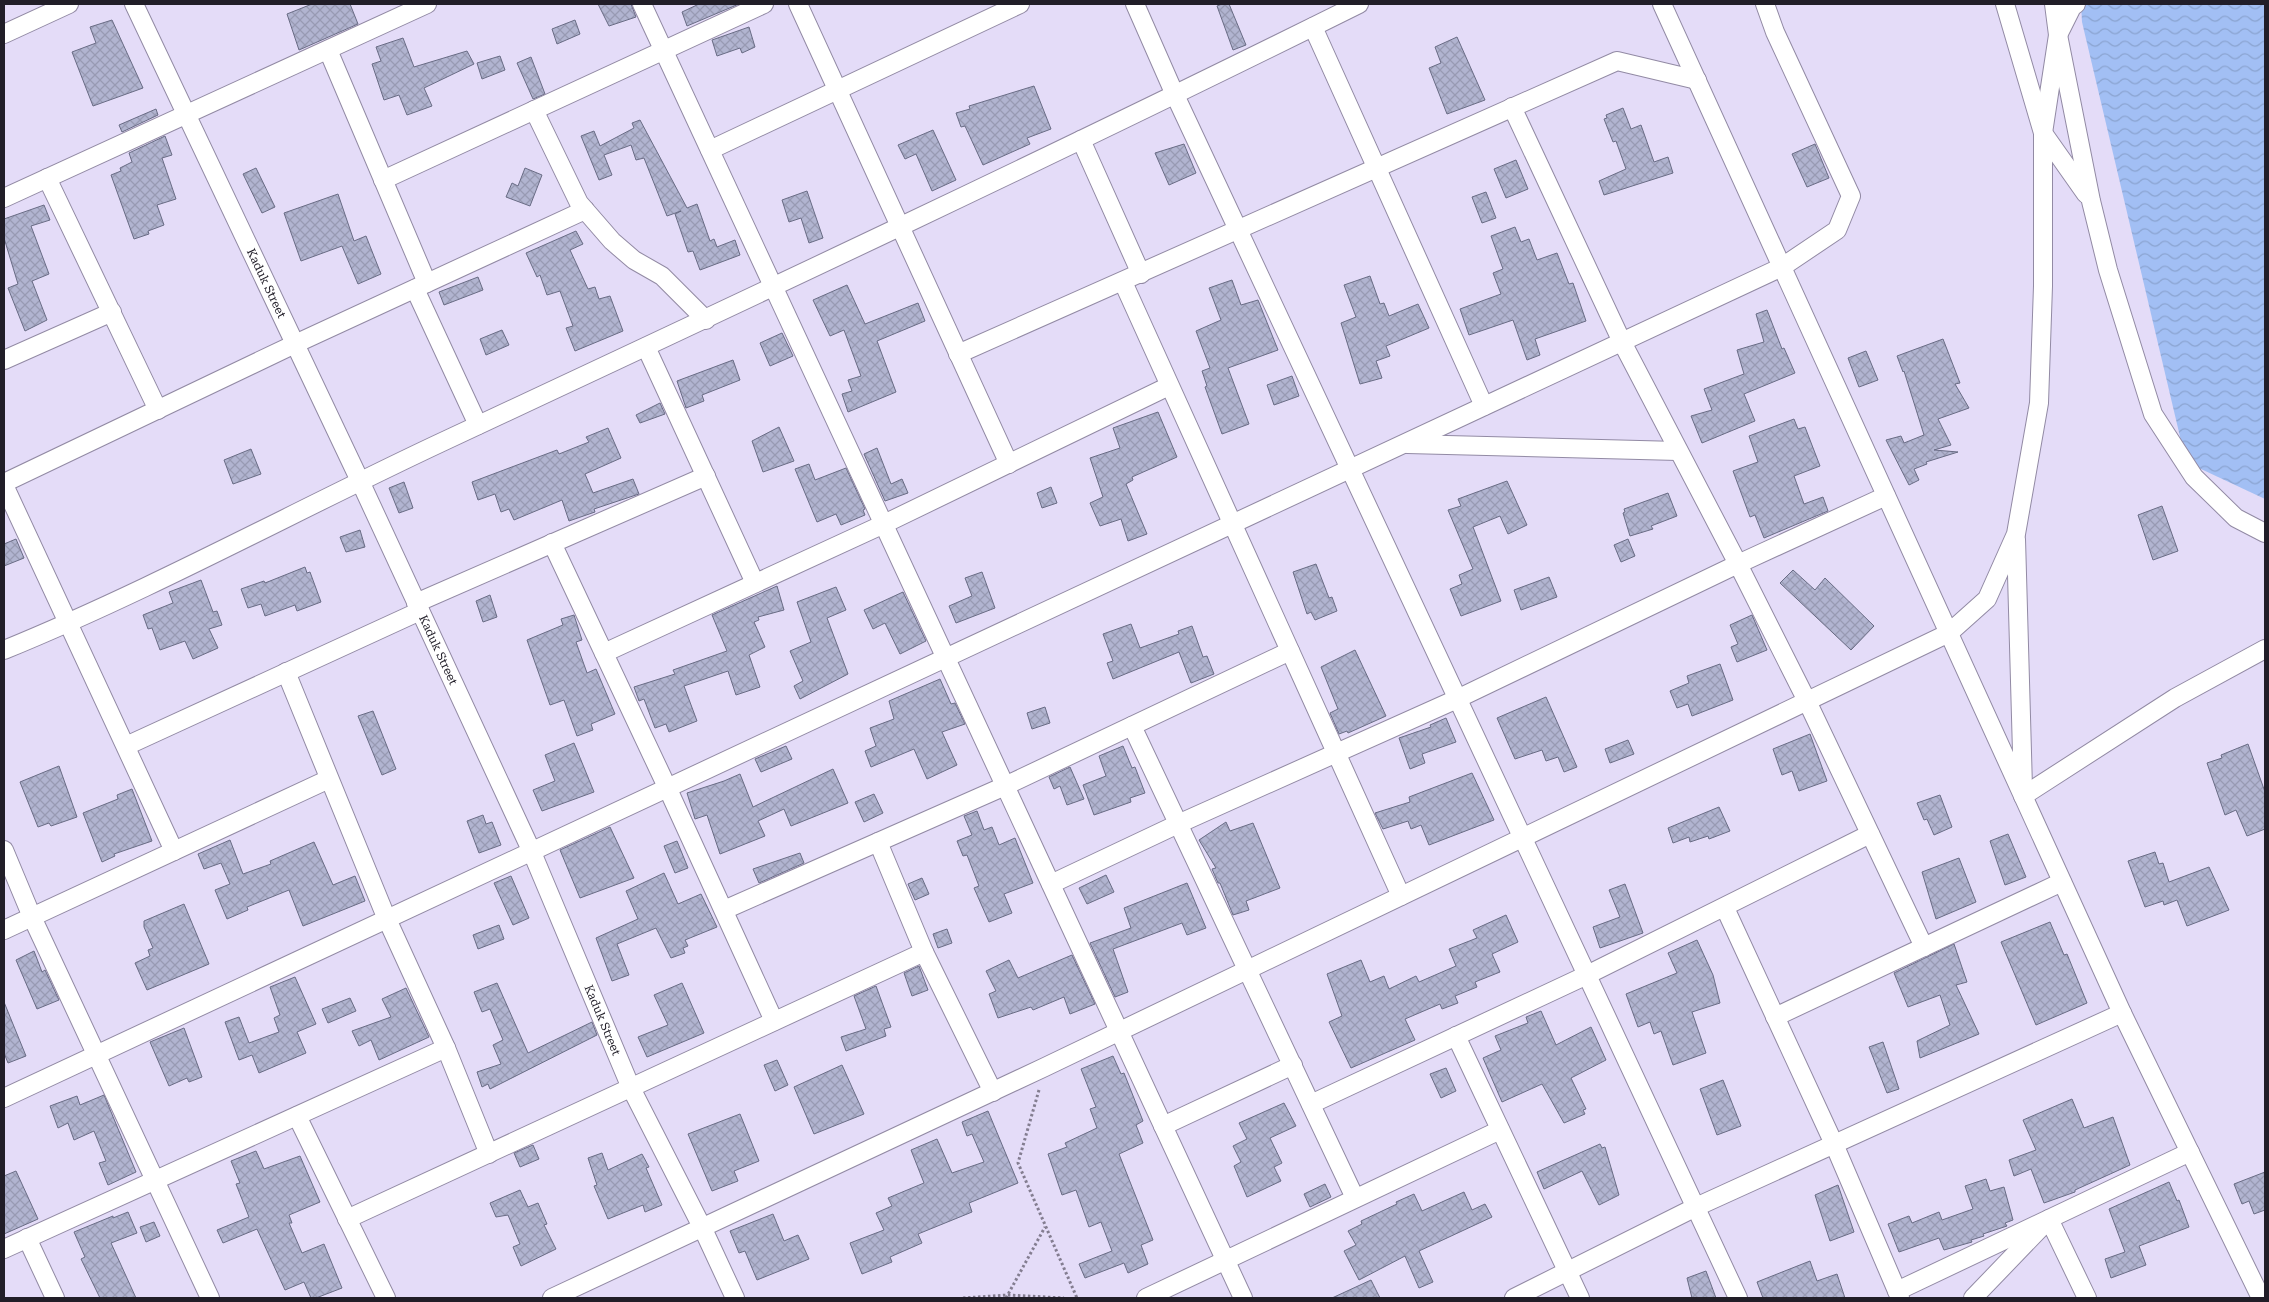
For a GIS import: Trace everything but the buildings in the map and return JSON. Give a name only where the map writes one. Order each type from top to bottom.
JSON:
[{"type":"street","points":[[4,34],[68,4]]},
{"type":"street","name":"Kaduk Street","points":[[134,4],[296,344],[531,850],[631,1088],[703,1229],[735,1298]]},
{"type":"street","points":[[4,198],[427,4]]},
{"type":"street","points":[[642,4],[1243,1298]]},
{"type":"street","points":[[383,180],[764,4]]},
{"type":"street","points":[[798,4],[1009,464]]},
{"type":"street","points":[[710,150],[837,89],[989,10],[1020,4]]},
{"type":"street","points":[[1135,4],[1175,95],[1738,1298]]},
{"type":"street","points":[[1327,4],[1317,25],[1376,167],[1484,406]]},
{"type":"street","points":[[4,650],[70,623],[360,481],[706,320],[1175,95],[1359,4]]},
{"type":"street","points":[[1662,4],[2122,1013],[2261,1298]]},
{"type":"street","points":[[4,1098],[531,850],[1782,267],[1837,230],[1851,196],[1775,32],[1765,4]]},
{"type":"street","points":[[1991,4],[2014,34]]},
{"type":"street","points":[[2005,4],[2043,133],[2091,201]]},
{"type":"street","points":[[2054,4],[2058,35],[2091,201],[2108,270],[2153,414],[2194,477],[2236,518],[2265,533]]},
{"type":"street","points":[[2023,796],[2016,534],[2039,403],[2043,286],[2043,133],[2058,35],[2072,7],[2076,4]]},
{"type":"street","points":[[328,50],[383,180],[421,286],[478,425]]},
{"type":"street","points":[[958,354],[1617,61],[1697,80]]},
{"type":"street","points":[[1512,107],[1622,342],[1807,701],[1924,947]]},
{"type":"street","points":[[534,110],[579,203],[612,241],[634,260],[662,276],[706,320]]},
{"type":"street","points":[[1081,140],[1141,274]]},
{"type":"street","points":[[47,178],[158,410]]},
{"type":"street","points":[[174,851],[4,484],[296,344],[585,210]]},
{"type":"street","points":[[1122,282],[1401,896]]},
{"type":"street","points":[[4,360],[112,312]]},
{"type":"street","points":[[646,347],[755,583]]},
{"type":"street","points":[[604,653],[884,524],[1170,386]]},
{"type":"street","points":[[1404,444],[1678,451]]},
{"type":"street","points":[[126,746],[286,672],[552,543],[706,476]]},
{"type":"street","points":[[1051,884],[1178,824],[1457,699],[1738,564],[1886,496]]},
{"type":"street","points":[[552,1298],[703,1229],[1120,1032],[1949,633],[1987,599],[2016,534]]},
{"type":"street","points":[[552,543],[667,787],[774,1022]]},
{"type":"street","points":[[2023,796],[2175,698],[2265,649]]},
{"type":"street","points":[[724,910],[1005,786],[1290,652]]},
{"type":"street","points":[[286,672],[386,918],[446,1048],[489,1154]]},
{"type":"street","points":[[1132,726],[1355,1198]]},
{"type":"street","points":[[4,930],[329,779]]},
{"type":"street","points":[[1311,1104],[1587,975],[1870,834]]},
{"type":"street","points":[[878,842],[924,952],[993,1092]]},
{"type":"street","points":[[4,850],[32,917],[210,1298]]},
{"type":"street","points":[[1775,1017],[2062,882]]},
{"type":"street","points":[[1724,908],[1834,1144],[1899,1294],[2049,1219],[2190,1152]]},
{"type":"street","points":[[347,1220],[924,952]]},
{"type":"street","points":[[1514,1298],[1568,1273],[1696,1207],[2122,1013]]},
{"type":"street","points":[[1456,1036],[1580,1298]]},
{"type":"street","points":[[4,1249],[446,1048]]},
{"type":"street","points":[[1163,1126],[1292,1065]]},
{"type":"street","points":[[297,1116],[386,1298]]},
{"type":"street","points":[[1146,1298],[1500,1130]]},
{"type":"street","points":[[1973,1298],[2049,1219]]},
{"type":"street","points":[[2049,1219],[2087,1298]]},
{"type":"street","points":[[27,1238],[55,1298]]},
{"type":"path","points":[[1045,1067],[1018,1163],[1077,1298]]},
{"type":"path","points":[[1007,1296],[1046,1226]]},
{"type":"path","points":[[963,1298],[1007,1296],[1064,1298]]},
{"type":"water","points":[[2081,4],[2265,4],[2265,499],[2186,462],[2082,22]]}]
